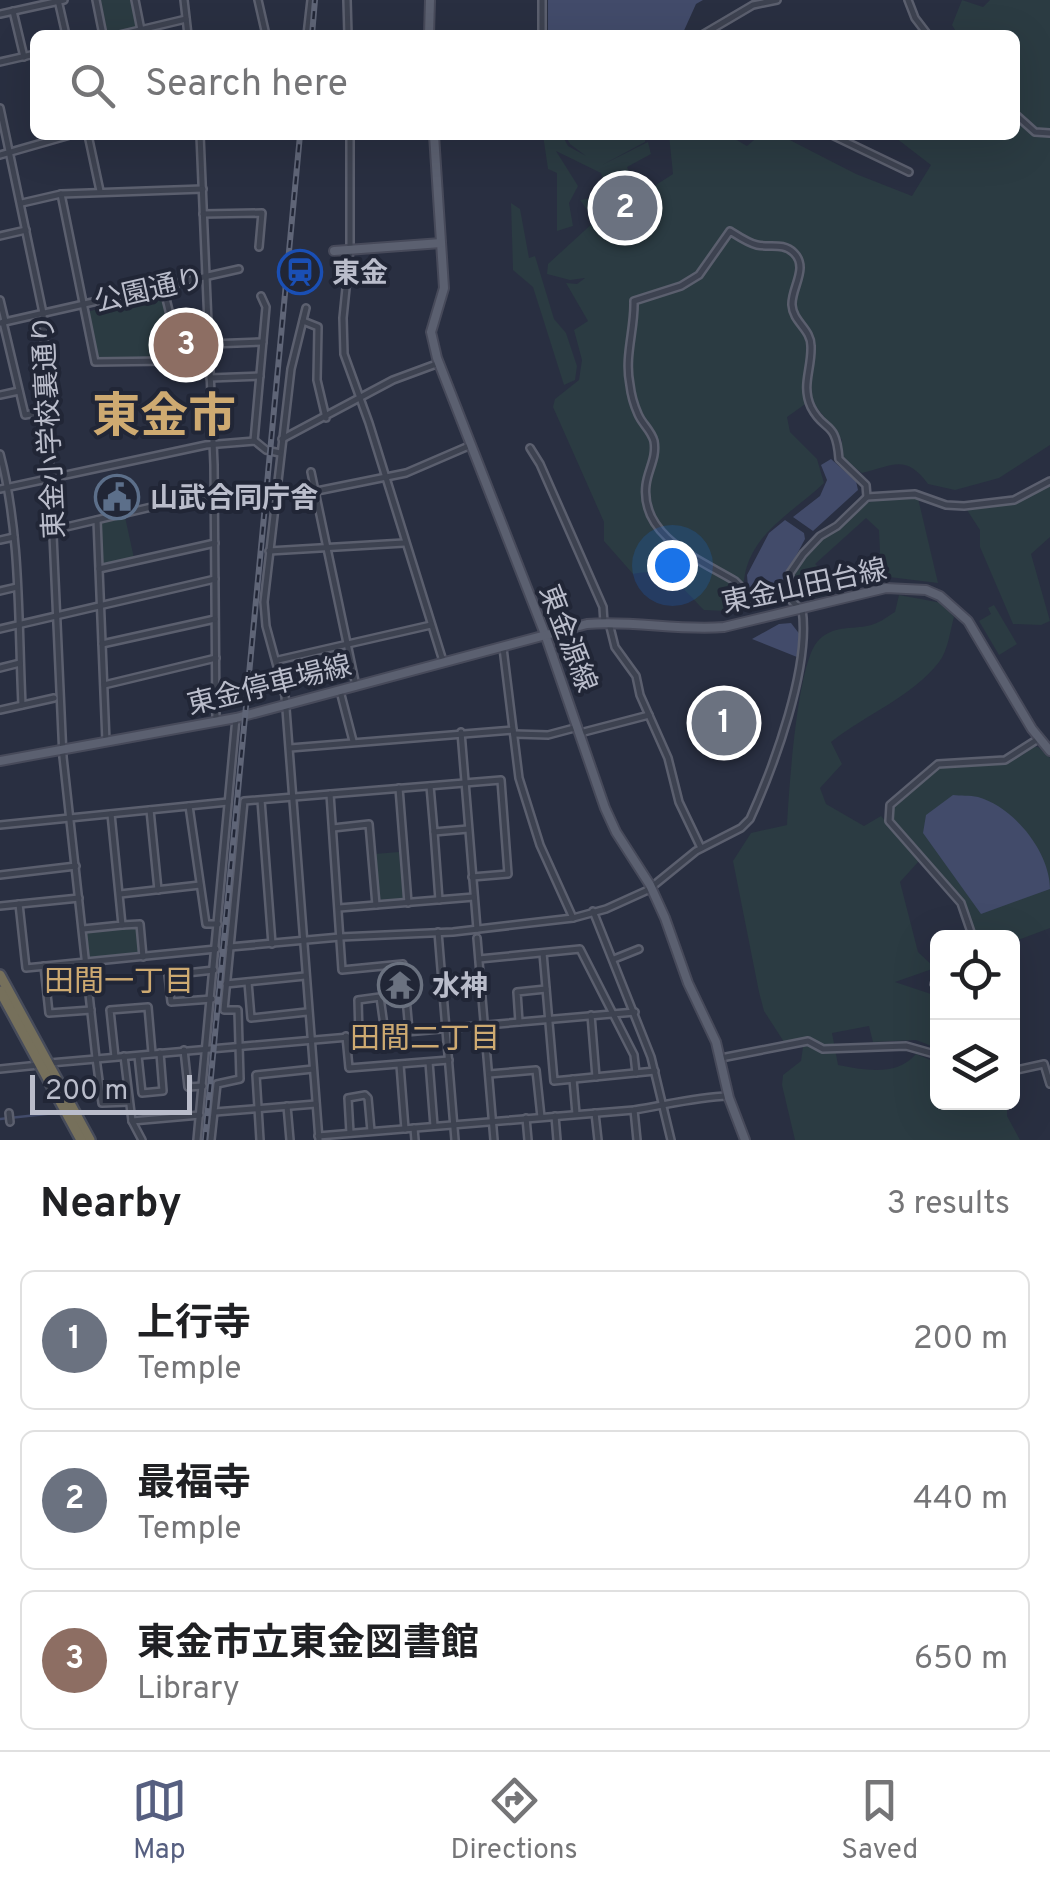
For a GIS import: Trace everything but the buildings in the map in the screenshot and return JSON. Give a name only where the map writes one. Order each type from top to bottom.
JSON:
[{"type":"highway","points":[[0,975],[81,1140]]},
{"type":"highway","points":[[0,991],[90,1140]]},
{"type":"main road","points":[[429,30],[430,0]]},
{"type":"main road","name":"東金源線","points":[[434,140],[444,293],[431,332],[439,363],[545,634],[608,817],[652,887],[721,1058],[728,1096],[745,1140]]},
{"type":"main road","points":[[334,251],[442,243]]},
{"type":"main road","name":"東金山田台線","points":[[545,634],[607,623],[700,629],[906,586],[940,596],[968,621],[1038,739],[1050,751]]},
{"type":"main road","name":"東金停車場線","points":[[0,761],[236,718],[545,634]]},
{"type":"street","points":[[0,14],[60,0],[65,30]]},
{"type":"street","points":[[96,0],[103,30]]},
{"type":"street","points":[[135,0],[141,30],[186,18]]},
{"type":"street","points":[[184,0],[187,30]]},
{"type":"street","points":[[258,0],[265,30]]},
{"type":"street","points":[[307,30],[310,0]]},
{"type":"street","points":[[346,0],[348,30]]},
{"type":"street","points":[[542,0],[542,30]]},
{"type":"street","points":[[711,30],[753,2],[777,0]]},
{"type":"street","points":[[908,0],[914,18],[924,30]]},
{"type":"street","points":[[13,12],[24,57]]},
{"type":"street","points":[[0,62],[30,56]]},
{"type":"street","name":"東金小学校裏通り","points":[[0,108],[43,313],[63,750],[96,1058],[102,1103],[130,1102]]},
{"type":"street","points":[[1020,118],[1035,132],[1050,133]]},
{"type":"street","points":[[0,155],[46,140]]},
{"type":"street","points":[[89,140],[100,191]]},
{"type":"street","points":[[200,140],[213,444],[216,722]]},
{"type":"street","points":[[350,140],[350,249],[342,336],[344,354],[443,662]]},
{"type":"street","points":[[842,140],[909,172]]},
{"type":"street","points":[[21,203],[100,191],[203,189]]},
{"type":"street","points":[[61,194],[95,362],[169,360],[172,323],[163,286]]},
{"type":"street","points":[[204,214],[262,213],[259,247]]},
{"type":"street","points":[[0,236],[26,230]]},
{"type":"street","points":[[230,948],[340,936],[477,934],[573,918],[606,909],[652,887],[700,848],[741,828],[750,819],[786,718],[804,646],[801,609],[788,597],[740,601],[740,586],[734,580],[675,545],[658,528],[646,509],[646,484],[655,454],[653,435],[639,416],[627,362],[635,322],[634,301],[681,286],[700,275],[730,231],[755,245],[782,246],[794,254],[800,265],[792,305],[796,318],[810,333],[812,349],[805,384],[810,405],[831,426],[838,440],[840,459],[866,485],[868,497]]},
{"type":"street","name":"公園通り","points":[[2,322],[239,269]]},
{"type":"street","points":[[254,441],[266,307],[262,296]]},
{"type":"street","points":[[0,300],[24,415],[48,411]]},
{"type":"street","points":[[306,308],[291,369],[264,614],[286,704],[319,1138],[634,1110],[696,1097],[728,1096]]},
{"type":"street","points":[[303,321],[316,324],[319,330],[318,380],[326,418]]},
{"type":"street","points":[[210,344],[262,342]]},
{"type":"street","points":[[282,439],[393,380],[439,363]]},
{"type":"street","points":[[210,378],[260,376]]},
{"type":"street","points":[[0,395],[18,391]]},
{"type":"street","points":[[0,489],[213,444],[254,441],[266,450],[280,453]]},
{"type":"street","points":[[315,491],[406,473],[471,446]]},
{"type":"street","points":[[530,448],[602,607],[614,647],[631,666],[668,758],[679,802],[700,848]]},
{"type":"street","points":[[0,454],[9,487],[14,537],[22,705]]},
{"type":"street","points":[[311,472],[356,686]]},
{"type":"street","points":[[788,597],[790,573],[803,554],[868,497],[915,494],[946,506],[964,506],[1014,500],[1050,481]]},
{"type":"street","points":[[62,528],[214,496]]},
{"type":"street","points":[[97,520],[106,742]]},
{"type":"street","points":[[0,540],[14,537]]},
{"type":"street","points":[[269,550],[404,542]]},
{"type":"street","points":[[99,569],[215,543]]},
{"type":"street","points":[[0,629],[215,580]]},
{"type":"street","points":[[0,591],[17,587]]},
{"type":"street","points":[[102,644],[215,619]]},
{"type":"street","points":[[277,660],[431,625]]},
{"type":"street","points":[[503,646],[519,778],[533,825],[573,918]]},
{"type":"street","points":[[104,684],[216,658]]},
{"type":"street","points":[[0,668],[20,663]]},
{"type":"street","points":[[340,690],[353,741]]},
{"type":"street","points":[[0,710],[54,698]]},
{"type":"street","points":[[290,748],[461,732],[548,735],[649,715]]},
{"type":"street","points":[[197,1140],[236,718]]},
{"type":"street","points":[[461,732],[494,1140]]},
{"type":"street","points":[[970,930],[961,903],[890,821],[890,805],[938,764],[1004,760],[1038,739]]},
{"type":"street","points":[[212,1140],[219,1082],[240,1080],[238,1010],[224,1010],[244,802],[502,780],[508,874],[472,877]]},
{"type":"street","points":[[430,786],[439,900]]},
{"type":"street","points":[[398,788],[408,903]]},
{"type":"street","points":[[330,794],[342,970],[403,964],[409,1031]]},
{"type":"street","points":[[261,800],[272,944]]},
{"type":"street","points":[[0,825],[228,802]]},
{"type":"street","points":[[189,806],[206,924],[218,924]]},
{"type":"street","points":[[150,810],[158,890]]},
{"type":"street","points":[[111,814],[122,925]]},
{"type":"street","points":[[333,828],[369,824],[376,906]]},
{"type":"street","points":[[434,832],[468,829]]},
{"type":"street","points":[[0,875],[76,866]]},
{"type":"street","points":[[120,894],[200,886]]},
{"type":"street","points":[[339,908],[474,897]]},
{"type":"street","points":[[0,906],[80,898]]},
{"type":"street","points":[[19,904],[26,968],[216,950]]},
{"type":"street","points":[[594,911],[655,1071],[671,1140]]},
{"type":"street","points":[[82,929],[140,924],[144,957]]},
{"type":"street","points":[[438,932],[455,1140]]},
{"type":"street","points":[[479,959],[580,949],[634,1055],[636,1073]]},
{"type":"street","points":[[613,959],[639,949]]},
{"type":"street","points":[[544,953],[554,1081],[655,1071]]},
{"type":"street","points":[[44,966],[49,1013],[91,1010]]},
{"type":"street","points":[[212,999],[170,1002],[168,975],[214,970]]},
{"type":"street","points":[[226,984],[305,976]]},
{"type":"street","points":[[248,982],[251,1018],[308,1012]]},
{"type":"street","points":[[519,1022],[517,992],[546,989]]},
{"type":"street","points":[[359,1035],[358,1000],[380,997],[385,1033]]},
{"type":"street","points":[[115,1057],[110,1010],[148,1006],[164,1090],[142,1092],[138,1054]]},
{"type":"street","points":[[0,1069],[311,1038],[635,1012]]},
{"type":"street","points":[[591,1016],[596,1077]]},
{"type":"street","points":[[346,1036],[349,1068],[448,1060]]},
{"type":"street","points":[[721,1058],[808,1041],[822,1048],[906,1046],[930,1053]]},
{"type":"street","points":[[184,1050],[188,1088],[203,1086]]},
{"type":"street","points":[[124,1056],[132,1121],[142,1140]]},
{"type":"street","points":[[429,1062],[434,1126]]},
{"type":"street","points":[[1020,1068],[1044,1064],[1050,1084]]},
{"type":"street","points":[[400,1065],[405,1129]]},
{"type":"street","points":[[260,1140],[256,1075],[312,1069]]},
{"type":"street","points":[[489,1074],[536,1070],[540,1117]]},
{"type":"street","points":[[572,1079],[576,1114]]},
{"type":"street","points":[[350,1133],[348,1098],[365,1095],[371,1132]]},
{"type":"street","points":[[215,1112],[316,1104]]},
{"type":"street","points":[[288,1106],[290,1140]]},
{"type":"street","points":[[634,1110],[637,1140]]},
{"type":"street","points":[[9,1113],[10,1122]]},
{"type":"street","points":[[596,1113],[598,1140]]},
{"type":"street","points":[[132,1121],[200,1115]]},
{"type":"street","points":[[555,1116],[557,1140]]},
{"type":"street","points":[[526,1118],[528,1140]]},
{"type":"street","points":[[414,1128],[415,1140]]},
{"type":"shaded area","points":[[99,0],[131,0],[137,28],[105,30]]},
{"type":"shaded area","points":[[962,0],[983,7],[990,0],[1050,0],[1050,445],[999,478],[955,490],[928,484],[906,465],[862,473],[842,458],[842,440],[811,400],[787,417],[790,432],[817,459],[824,483],[777,523],[757,546],[745,574],[739,606],[726,611],[704,610],[673,580],[656,573],[633,574],[604,541],[604,522],[553,407],[555,399],[579,380],[582,360],[574,330],[588,321],[566,283],[577,284],[585,278],[570,280],[547,274],[548,264],[595,221],[580,200],[606,196],[618,222],[638,217],[645,192],[673,174],[670,140],[737,140],[747,146],[754,140],[790,140],[856,174],[912,196],[931,165],[898,140],[1020,140],[1020,30],[955,30],[952,25]]},
{"type":"shaded area","points":[[544,140],[565,140],[586,156],[568,140],[645,140],[602,165],[648,142],[651,154],[627,167],[635,186],[606,189],[601,173],[556,151],[578,186],[569,203],[573,226],[557,231],[557,173],[548,169]]},
{"type":"shaded area","points":[[511,203],[520,209],[529,258],[535,256],[554,319],[566,333],[577,366],[575,380],[564,385],[533,287],[513,270]]},
{"type":"shaded area","points":[[162,294],[170,324],[167,358],[97,359],[86,312]]},
{"type":"shaded area","points":[[1050,483],[1050,537],[1031,554],[1050,621],[1041,625],[1013,624],[980,547],[980,530],[967,510],[1018,501]]},
{"type":"shaded area","points":[[895,493],[918,498],[938,583],[881,576],[879,530],[866,518],[815,564],[843,591],[801,601],[792,596],[793,574],[821,539],[838,530],[867,503]]},
{"type":"shaded area","points":[[125,517],[134,558],[101,564],[100,522]]},
{"type":"shaded area","points":[[899,595],[942,603],[954,617],[945,652],[916,685],[831,742],[842,764],[820,788],[826,804],[864,826],[881,816],[919,861],[900,882],[918,952],[930,963],[930,970],[895,982],[930,994],[930,1045],[916,1040],[873,1042],[869,1026],[832,1033],[838,1065],[890,1069],[916,1054],[930,1060],[930,1110],[1007,1110],[1020,1140],[795,1140],[782,1085],[783,1075],[801,1061],[803,1047],[786,1045],[764,1011],[759,992],[733,861],[751,833],[787,825],[799,701],[817,642],[830,632],[867,626],[895,612]]},
{"type":"shaded area","points":[[994,605],[1017,644],[999,655],[979,621],[991,614],[988,608]]},
{"type":"shaded area","points":[[1038,747],[1050,758],[1050,928],[1020,939],[1020,930],[973,930],[962,901],[893,820],[893,807],[939,767],[998,764]]},
{"type":"shaded area","points":[[399,852],[403,899],[378,901],[374,854]]},
{"type":"shaded area","points":[[137,926],[140,953],[89,959],[86,932]]},
{"type":"water","points":[[548,0],[703,0],[696,4],[684,30],[548,30]]},
{"type":"water","points":[[831,459],[856,481],[858,490],[813,531],[793,517],[820,496],[827,480],[821,465]]},
{"type":"water","points":[[785,520],[804,533],[805,539],[787,573],[786,595],[749,599],[747,575],[769,533]]},
{"type":"water","points":[[791,623],[801,636],[797,657],[752,639],[779,624]]},
{"type":"water","points":[[953,795],[975,796],[991,802],[1017,821],[1044,860],[1050,889],[981,914],[923,833],[926,815]]},
{"type":"waterway","points":[[0,1119],[55,1113]]},
{"type":"railway","points":[[312,30],[315,0]]},
{"type":"railway","points":[[205,1140],[300,140]]},
{"type":"place","name":"最福寺","points":[[625,208]]},
{"type":"place","name":"東金","points":[[300,272]]},
{"type":"place","name":"東金市立東金図書館","points":[[186,345]]},
{"type":"place","name":"山武合同庁舎","points":[[117,497]]},
{"type":"place","name":"上行寺","points":[[724,723]]},
{"type":"place","name":"水神","points":[[400,985]]},
{"type":"district","name":"東金市","points":[[164,415]]},
{"type":"district","name":"田間一丁目","points":[[119,981]]},
{"type":"district","name":"田間二丁目","points":[[425,1038]]}]
